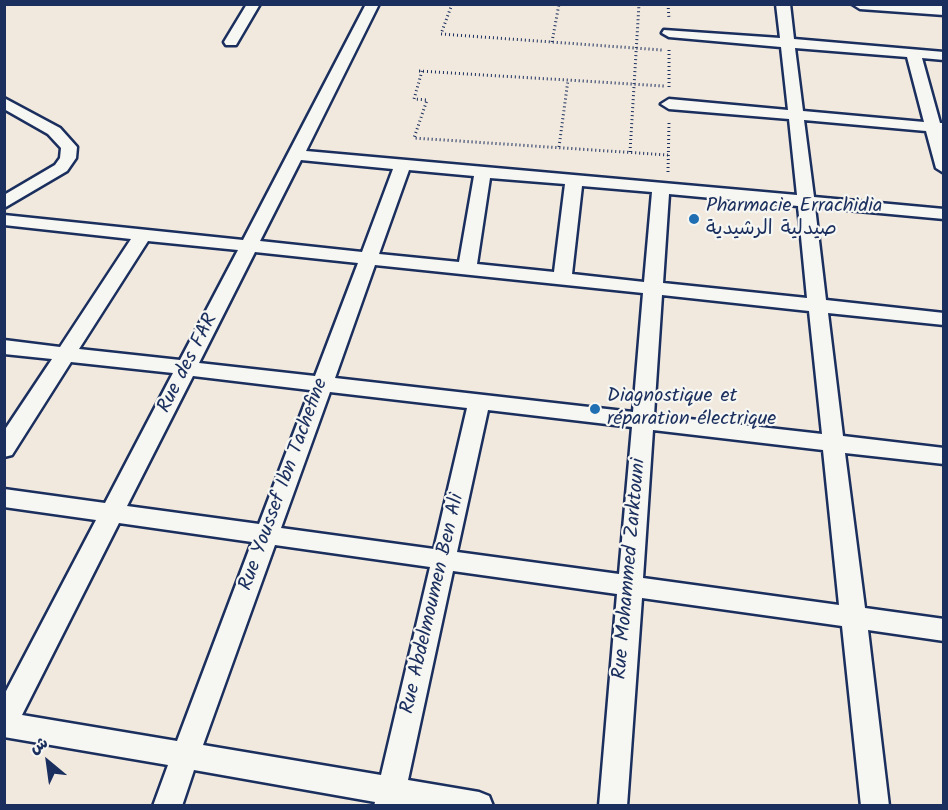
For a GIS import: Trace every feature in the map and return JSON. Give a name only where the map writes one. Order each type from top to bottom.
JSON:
[{"type":"street","points":[[231,42],[254,4]]},
{"type":"street","name":"Rue des FAR","points":[[4,724],[373,4]]},
{"type":"street","points":[[783,4],[875,806]]},
{"type":"street","points":[[860,4],[944,10]]},
{"type":"street","points":[[669,33],[944,56]]},
{"type":"street","points":[[914,53],[938,127],[944,168]]},
{"type":"street","points":[[4,102],[54,131],[69,147],[68,158],[61,168],[6,218]]},
{"type":"street","points":[[669,104],[938,127]]},
{"type":"street","points":[[296,155],[944,214]]},
{"type":"street","name":"Rue Youssef Ibn Tachefine","points":[[166,806],[403,165]]},
{"type":"street","points":[[467,269],[483,172]]},
{"type":"street","points":[[562,279],[574,181]]},
{"type":"street","name":"Rue Mohammed Zarktouni","points":[[613,806],[661,189]]},
{"type":"street","points":[[6,218],[249,246],[944,319]]},
{"type":"street","points":[[4,449],[143,234]]},
{"type":"street","points":[[4,347],[944,456]]},
{"type":"street","name":"Rue Abdelmoumen Ben Ali","points":[[390,798],[479,402]]},
{"type":"street","points":[[4,498],[944,630]]},
{"type":"street","points":[[4,724],[185,755],[390,798],[479,806]]},
{"type":"path","points":[[453,4],[441,34],[669,50]]},
{"type":"path","points":[[552,42],[559,4]]},
{"type":"path","points":[[630,152],[639,4]]},
{"type":"path","points":[[668,154],[414,138],[427,100],[414,99],[421,71],[669,86]]},
{"type":"path","points":[[559,147],[568,80]]},
{"type":"place","name":"Pharmacie Errachidia صيدلية الرشيدية","points":[[694,219]]},
{"type":"place","name":"Diagnostique et réparation électrique","points":[[595,409]]}]
